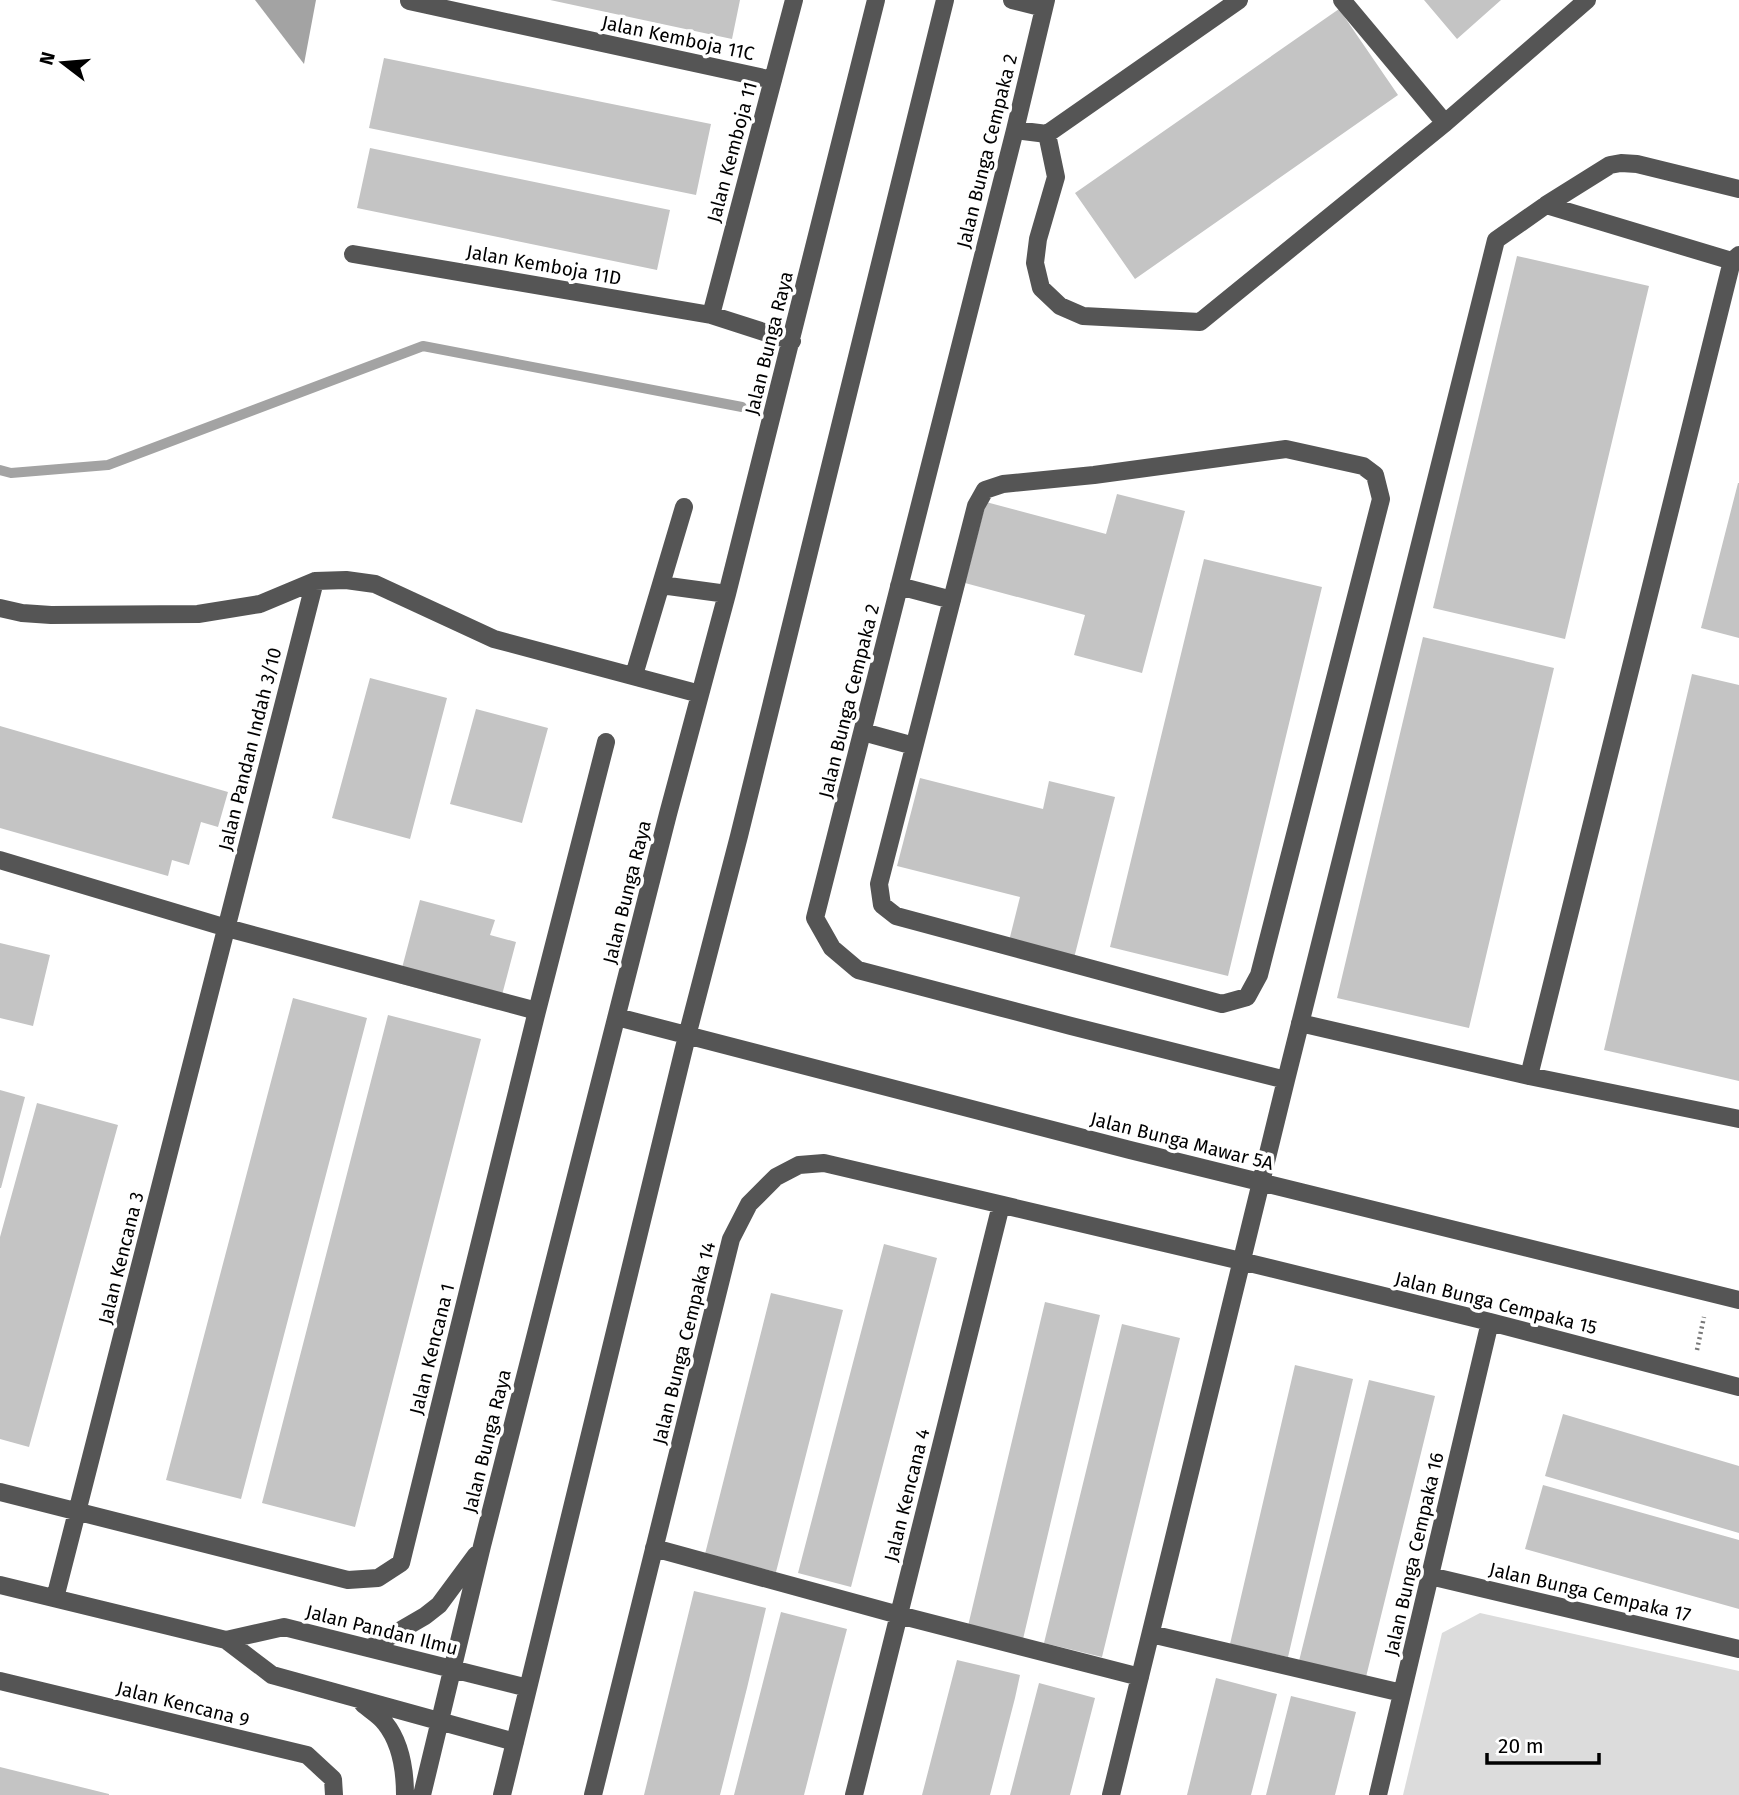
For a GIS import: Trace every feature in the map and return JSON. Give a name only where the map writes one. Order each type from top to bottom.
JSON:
[{"type":"street","name":"Jalan Kemboja 11","points":[[720,317],[773,80],[794,0]]},
{"type":"street","name":"Jalan Bunga Raya","points":[[422,1795],[482,1546],[792,341],[876,0]]},
{"type":"street","points":[[502,1795],[687,1036],[739,836],[945,0]]},
{"type":"street","points":[[1012,0],[1045,4]]},
{"type":"street","points":[[1015,130],[1047,134],[1238,0]]},
{"type":"street","points":[[1342,0],[1445,123]]},
{"type":"street","points":[[1047,134],[1056,177],[1038,239],[1035,263],[1041,288],[1060,306],[1083,316],[1200,322],[1445,123],[1587,0]]},
{"type":"street","name":"Jalan Kemboja 11C","points":[[409,1],[773,80]]},
{"type":"street","name":"Jalan Bunga Cempaka 2","points":[[1045,4],[815,918],[832,948],[858,970],[1286,1080]]},
{"type":"street","points":[[1111,1795],[1241,1261],[1496,240],[1610,165],[1637,164],[1739,189]]},
{"type":"street","points":[[1529,1076],[1735,258],[1546,205]]},
{"type":"street","name":"Jalan Kemboja 11D","points":[[353,254],[720,317],[792,341]]},
{"type":"street","points":[[1286,449],[1363,466],[1375,475],[1381,499],[1259,975],[1247,997],[1222,1004],[896,916],[882,905],[879,884],[914,746],[976,506],[985,490],[1003,484],[1094,475],[1286,449]]},
{"type":"street","points":[[634,675],[684,507]]},
{"type":"street","points":[[0,608],[22,613],[51,614],[198,614],[260,604],[315,581],[346,580],[375,584],[494,639],[700,694]]},
{"type":"street","name":"Jalan Pandan Indah 3/10","points":[[227,928],[315,581]]},
{"type":"street","points":[[661,585],[727,594]]},
{"type":"street","points":[[899,586],[952,600]]},
{"type":"street","points":[[863,732],[914,746]]},
{"type":"street","name":"Jalan Kencana 1","points":[[0,1492],[348,1580],[378,1578],[401,1563],[606,742]]},
{"type":"street","points":[[0,860],[227,928],[537,1011]]},
{"type":"street","name":"Jalan Kencana 3","points":[[55,1598],[227,928]]},
{"type":"street","name":"Jalan Bunga Mawar 5A","points":[[617,1017],[1130,1150],[1739,1300]]},
{"type":"street","points":[[1300,1023],[1529,1076],[1739,1119]]},
{"type":"street","name":"Jalan Bunga Cempaka 14","points":[[593,1795],[731,1239],[749,1204],[776,1177],[799,1165],[824,1163],[1241,1261]]},
{"type":"street","name":"Jalan Kencana 4","points":[[855,1795],[1001,1205]]},
{"type":"street","name":"Jalan Bunga Cempaka 15","points":[[1241,1261],[1739,1387]]},
{"type":"street","name":"Jalan Bunga Cempaka 16","points":[[1378,1795],[1490,1322]]},
{"type":"street","points":[[370,1648],[439,1605],[482,1546]]},
{"type":"street","points":[[654,1548],[1140,1677]]},
{"type":"street","name":"Jalan Bunga Cempaka 17","points":[[1430,1576],[1739,1649]]},
{"type":"street","name":"Jalan Pandan Ilmu","points":[[0,1585],[226,1640],[272,1675],[515,1742]]},
{"type":"street","name":"Jalan Pandan Ilmu","points":[[226,1640],[284,1627],[528,1688]]},
{"type":"street","points":[[1151,1634],[1402,1693]]},
{"type":"street","name":"Jalan Kencana 9","points":[[0,1681],[307,1755],[333,1779],[334,1795]]},
{"type":"street","points":[[358,1699],[386,1724],[398,1748],[405,1780],[405,1795]]},
{"type":"path","points":[[1691,1375],[1710,1293]]},
{"type":"shaded area","points":[[255,0],[316,0],[304,64]]},
{"type":"shaded area","points":[[1480,1613],[1739,1671],[1739,1795],[1403,1795],[1442,1633]]},
{"type":"building","points":[[550,0],[740,0],[732,39]]},
{"type":"building","points":[[1424,0],[1501,0],[1457,39]]},
{"type":"building","points":[[1339,9],[1398,95],[1135,279],[1075,193]]},
{"type":"building","points":[[384,58],[711,124],[696,195],[369,128]]},
{"type":"building","points":[[370,148],[670,210],[657,270],[357,208]]},
{"type":"building","points":[[1517,256],[1649,286],[1565,639],[1433,608]]},
{"type":"building","points":[[1739,483],[1739,638],[1701,628]]},
{"type":"building","points":[[1117,494],[1185,511],[1142,673],[1074,655],[1085,615],[965,583],[986,502],[1106,534]]},
{"type":"building","points":[[1204,559],[1322,587],[1228,976],[1110,947]]},
{"type":"building","points":[[1423,637],[1554,668],[1469,1028],[1337,998]]},
{"type":"building","points":[[1692,674],[1739,685],[1739,1081],[1604,1050]]},
{"type":"building","points":[[370,678],[447,698],[410,839],[332,818]]},
{"type":"building","points":[[476,709],[548,728],[522,823],[450,804]]},
{"type":"building","points":[[0,726],[228,792],[218,827],[201,822],[189,865],[172,860],[168,876],[0,828]]},
{"type":"building","points":[[920,778],[1043,809],[1049,781],[1115,797],[1074,958],[1009,941],[1020,897],[897,866]]},
{"type":"building","points":[[420,900],[495,920],[490,935],[516,942],[498,1010],[398,983]]},
{"type":"building","points":[[0,943],[50,955],[33,1026],[0,1018]]},
{"type":"building","points":[[293,998],[367,1018],[241,1499],[166,1480]]},
{"type":"building","points":[[388,1015],[481,1039],[355,1527],[262,1503]]},
{"type":"building","points":[[0,1090],[25,1097],[1,1188],[0,1188]]},
{"type":"building","points":[[37,1103],[118,1125],[29,1447],[0,1439],[0,1237]]},
{"type":"building","points":[[884,1244],[937,1258],[851,1587],[798,1573]]},
{"type":"building","points":[[771,1293],[843,1310],[776,1572],[705,1554]]},
{"type":"building","points":[[1045,1302],[1100,1315],[1023,1639],[968,1626]]},
{"type":"building","points":[[1122,1324],[1180,1338],[1102,1657],[1044,1643]]},
{"type":"building","points":[[1295,1365],[1353,1379],[1288,1657],[1230,1644]]},
{"type":"building","points":[[1369,1380],[1435,1396],[1366,1677],[1299,1661]]},
{"type":"building","points":[[1563,1414],[1739,1466],[1739,1533],[1545,1476]]},
{"type":"building","points":[[1543,1485],[1739,1540],[1739,1609],[1525,1549]]},
{"type":"building","points":[[694,1591],[766,1608],[747,1688],[720,1795],[644,1795]]},
{"type":"building","points":[[781,1612],[847,1629],[804,1795],[734,1795]]},
{"type":"building","points":[[957,1660],[1020,1675],[990,1795],[922,1795]]},
{"type":"building","points":[[1216,1678],[1277,1694],[1251,1795],[1187,1795]]},
{"type":"building","points":[[1039,1683],[1095,1698],[1070,1795],[1010,1795]]},
{"type":"building","points":[[1291,1696],[1356,1712],[1335,1795],[1266,1795]]},
{"type":"building","points":[[0,1767],[109,1794],[109,1795],[0,1795]]},
{"type":"waterway","points":[[0,470],[11,473],[108,465],[423,346],[742,407]]}]
